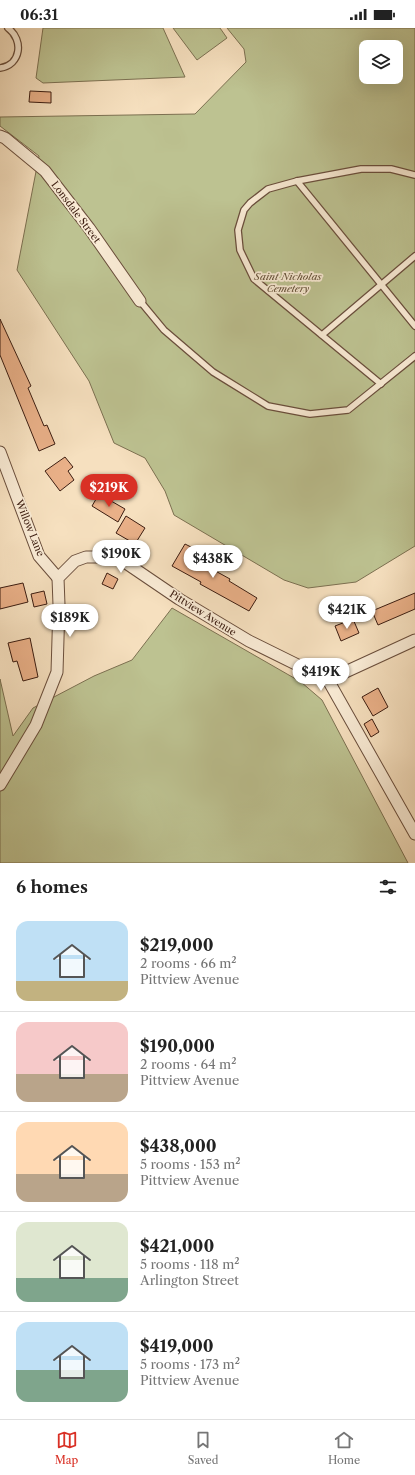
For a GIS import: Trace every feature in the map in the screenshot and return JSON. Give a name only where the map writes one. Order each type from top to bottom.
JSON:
[{"type":"street","name":"Lonsdale Street","points":[[0,136],[45,171],[89,228],[140,301]]},
{"type":"street","name":"Willow Lane","points":[[0,452],[39,556],[58,578]]},
{"type":"street","name":"Pittview Avenue","points":[[58,578],[75,561],[86,557],[114,557],[126,563],[179,599],[248,641],[328,680]]},
{"type":"street","points":[[0,785],[36,725],[57,672],[59,605],[58,578]]},
{"type":"street","points":[[415,640],[328,680],[415,834]]},
{"type":"lane","points":[[0,68],[11,64],[18,54],[18,40],[14,33],[8,28]]},
{"type":"lane","points":[[381,384],[254,279],[240,250],[238,230],[244,210],[250,203],[268,189],[297,181],[361,170],[391,169],[415,174]]},
{"type":"lane","points":[[297,181],[415,326]]},
{"type":"lane","points":[[322,335],[415,256]]},
{"type":"lane","points":[[140,301],[164,330],[213,372],[268,406],[310,414],[348,410],[415,356]]},
{"type":"green space","points":[[43,28],[163,28],[185,77],[43,83],[36,78]]},
{"type":"green space","points":[[173,28],[220,28],[227,38],[197,60]]},
{"type":"green space","name":"Saint Nicholas Cemetery","points":[[227,28],[415,28],[415,546],[356,582],[308,588],[284,580],[174,515],[165,491],[145,458],[114,443],[89,381],[17,270],[39,156],[0,126],[0,117],[195,114],[246,62],[244,49]]},
{"type":"green space","points":[[172,608],[301,682],[322,700],[408,863],[0,863],[0,679],[13,736],[33,708],[94,676],[132,660]]},
{"type":"building","points":[[30,91],[51,92],[51,103],[29,102]]},
{"type":"building","points":[[0,319],[31,386],[28,388],[44,426],[47,425],[55,444],[39,451],[0,355]]},
{"type":"building","points":[[65,457],[73,467],[68,471],[74,480],[60,491],[45,471]]},
{"type":"building","points":[[99,494],[125,509],[118,522],[92,506]]},
{"type":"building","points":[[126,516],[145,528],[135,544],[116,533]]},
{"type":"building","points":[[185,544],[195,549],[190,557],[230,579],[229,581],[257,598],[249,611],[200,584],[201,582],[172,566]]},
{"type":"building","points":[[107,573],[118,579],[113,589],[102,584]]},
{"type":"building","points":[[23,583],[28,602],[0,609],[0,588]]},
{"type":"building","points":[[44,591],[47,604],[34,607],[31,594]]},
{"type":"building","points":[[415,593],[415,609],[378,625],[372,611]]},
{"type":"building","points":[[353,619],[359,633],[341,641],[335,626]]},
{"type":"building","points":[[30,638],[38,677],[23,681],[17,661],[13,662],[8,643]]},
{"type":"building","points":[[378,688],[388,707],[373,716],[362,697]]},
{"type":"building","points":[[372,719],[379,732],[371,737],[364,724]]}]
